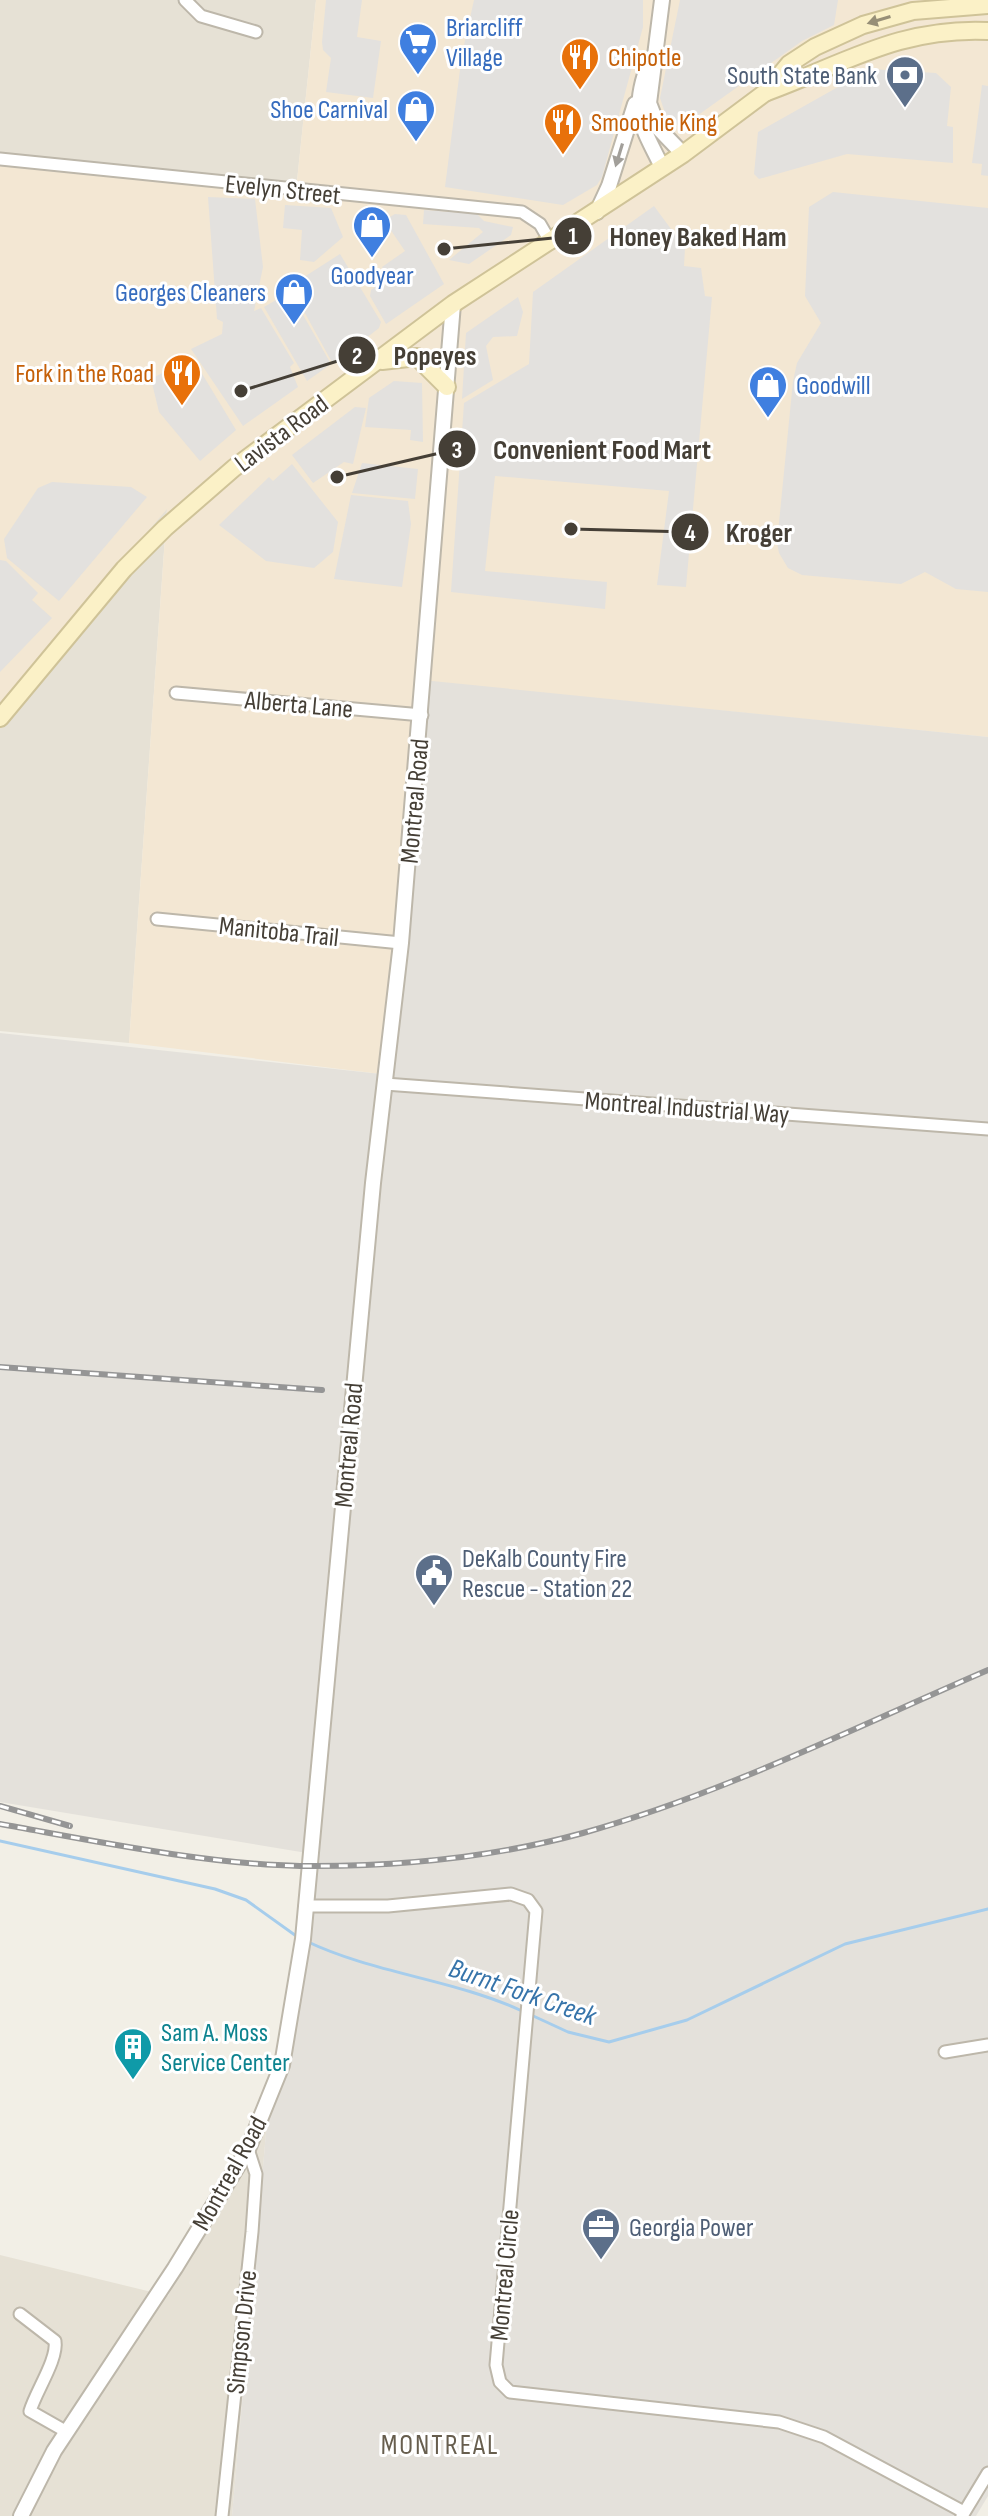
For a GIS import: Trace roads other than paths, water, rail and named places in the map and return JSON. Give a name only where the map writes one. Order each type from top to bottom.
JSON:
[{"type":"main road","points":[[913,11],[929,0]]},
{"type":"main road","points":[[954,3],[959,30]]},
{"type":"main road","name":"Lavista Road","points":[[766,92],[789,64],[815,47],[863,25],[954,3],[980,3]]},
{"type":"main road","points":[[980,3],[982,31]]},
{"type":"main road","name":"Lavista Road","points":[[0,718],[80,620],[165,528],[234,468],[453,304],[596,213],[766,92],[863,50],[901,39],[959,30],[982,31]]},
{"type":"main road","points":[[377,362],[417,357],[447,387]]},
{"type":"street","points":[[185,0],[201,16],[256,32]]},
{"type":"street","points":[[662,0],[649,103],[659,129],[683,154]]},
{"type":"street","points":[[596,213],[609,186],[658,38]]},
{"type":"street","points":[[637,96],[639,120],[662,167]]},
{"type":"street","name":"Evelyn Street","points":[[0,159],[522,212],[540,224],[551,243]]},
{"type":"street","name":"Montreal Road","points":[[21,2516],[67,2432],[175,2268],[248,2149],[282,2065],[303,1936],[401,943],[422,715],[453,304]]},
{"type":"street","name":"Alberta Lane","points":[[176,693],[422,715]]},
{"type":"street","name":"Manitoba Trail","points":[[157,919],[401,943]]},
{"type":"street","name":"Montreal Industrial Way","points":[[385,1084],[988,1129]]},
{"type":"street","name":"Montreal Circle","points":[[305,1906],[388,1906],[511,1894],[528,1900],[536,1911],[496,2365],[500,2382],[510,2392],[779,2422],[824,2437],[963,2514]]},
{"type":"street","points":[[945,2052],[988,2045]]},
{"type":"street","name":"Simpson Drive","points":[[222,2516],[252,2232],[256,2174],[248,2149]]},
{"type":"street","points":[[20,2314],[55,2341],[57,2351],[37,2387],[30,2411],[67,2432]]},
{"type":"street","points":[[963,2514],[988,2473]]},
{"type":"waterway","name":"Burnt Fork Creek","points":[[0,1841],[215,1889],[246,1900],[299,1938]]},
{"type":"waterway","name":"Burnt Fork Creek","points":[[529,2014],[568,2032],[609,2042],[687,2020],[845,1944],[988,1909]]},
{"type":"waterway","name":"Burnt Fork Creek","points":[[306,1941],[359,1961],[469,1991],[522,2011]]},
{"type":"railway","points":[[0,1367],[322,1390]]},
{"type":"railway","points":[[0,1824],[150,1851],[264,1864],[372,1865],[479,1855],[583,1833],[686,1799],[988,1670]]},
{"type":"railway","points":[[0,1806],[70,1826]]},
{"type":"place","name":"Briarcliff Village","points":[[418,76]]},
{"type":"place","name":"Chipotle","points":[[580,91]]},
{"type":"place","name":"South State Bank","points":[[905,109]]},
{"type":"place","name":"Shoe Carnival","points":[[416,143]]},
{"type":"place","name":"Smoothie King","points":[[563,156]]},
{"type":"place","name":"Honey Baked Ham","points":[[444,249]]},
{"type":"place","name":"Goodyear","points":[[372,259]]},
{"type":"place","name":"Georges Cleaners","points":[[294,326]]},
{"type":"place","name":"Popeyes","points":[[241,391]]},
{"type":"place","name":"Fork in the Road","points":[[182,407]]},
{"type":"place","name":"Goodwill","points":[[768,419]]},
{"type":"place","name":"Convenient Food Mart","points":[[337,477]]},
{"type":"place","name":"Kroger","points":[[571,529]]},
{"type":"place","name":"DeKalb County Fire Rescue - Station 22","points":[[434,1607]]},
{"type":"place","name":"Sam A. Moss Service Center","points":[[133,2081]]},
{"type":"place","name":"Georgia Power","points":[[601,2261]]},
{"type":"district","name":"MONTREAL","points":[[440,2444]]}]
